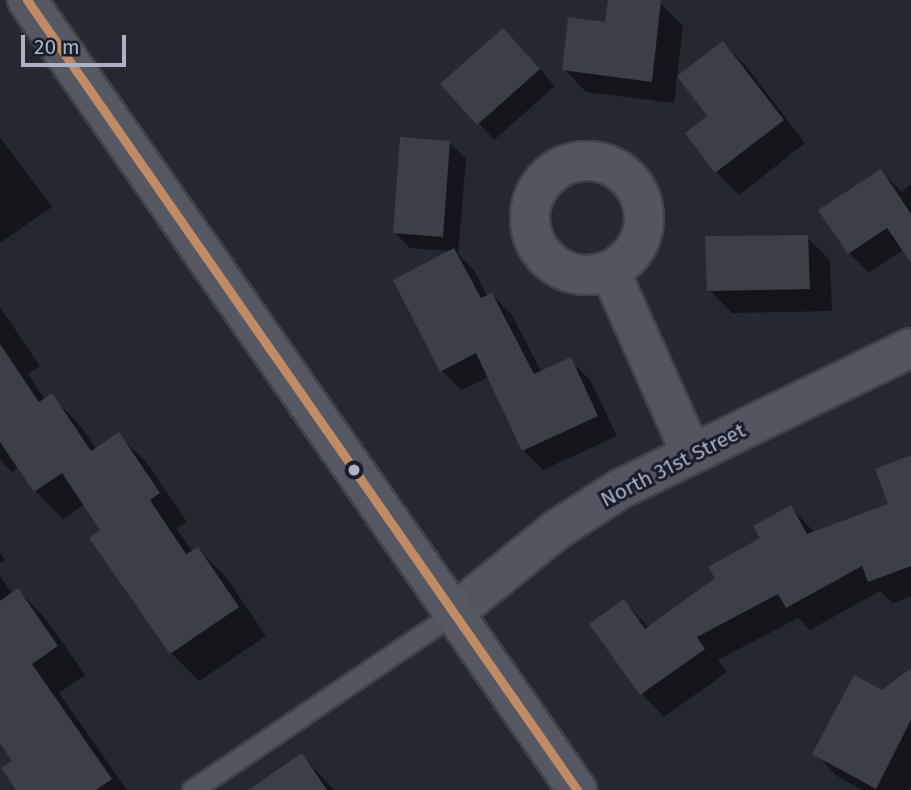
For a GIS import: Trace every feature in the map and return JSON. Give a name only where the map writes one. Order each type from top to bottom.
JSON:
[{"type":"main road","points":[[27,0],[577,790]]},
{"type":"street","points":[[610,271],[691,453]]},
{"type":"street","name":"North 31st Street","points":[[454,612],[556,530],[620,489],[911,348]]},
{"type":"lane","points":[[192,790],[454,612]]},
{"type":"building","points":[[608,0],[661,0],[652,82],[562,70],[568,17],[605,22]]},
{"type":"building","points":[[503,28],[540,69],[477,125],[440,84]]},
{"type":"building","points":[[723,41],[784,120],[715,173],[685,133],[707,116],[677,76]]},
{"type":"building","points":[[400,137],[450,141],[443,237],[393,233]]},
{"type":"building","points":[[881,169],[911,214],[911,263],[887,228],[848,254],[818,210]]},
{"type":"building","points":[[808,235],[810,289],[707,291],[705,236]]},
{"type":"building","points":[[454,248],[481,298],[492,293],[534,374],[571,357],[598,416],[522,451],[476,353],[440,372],[393,280]]},
{"type":"building","points":[[0,344],[39,402],[52,393],[91,451],[119,432],[160,493],[150,500],[186,554],[198,547],[239,607],[170,654],[89,538],[100,530],[62,473],[34,492],[0,442]]},
{"type":"building","points":[[911,455],[911,566],[868,582],[862,566],[786,608],[778,594],[697,637],[705,649],[640,695],[589,624],[624,599],[645,629],[715,578],[708,567],[760,538],[753,526],[791,505],[807,534],[888,504],[875,469]]},
{"type":"building","points":[[18,588],[58,646],[32,664],[112,779],[96,790],[16,790],[1,768],[12,761],[0,743],[0,601]]},
{"type":"building","points":[[911,668],[911,720],[876,789],[812,754],[854,675],[882,690]]},
{"type":"building","points":[[302,753],[327,790],[248,790]]},
{"type":"transit line","points":[[27,0],[577,790]]}]
